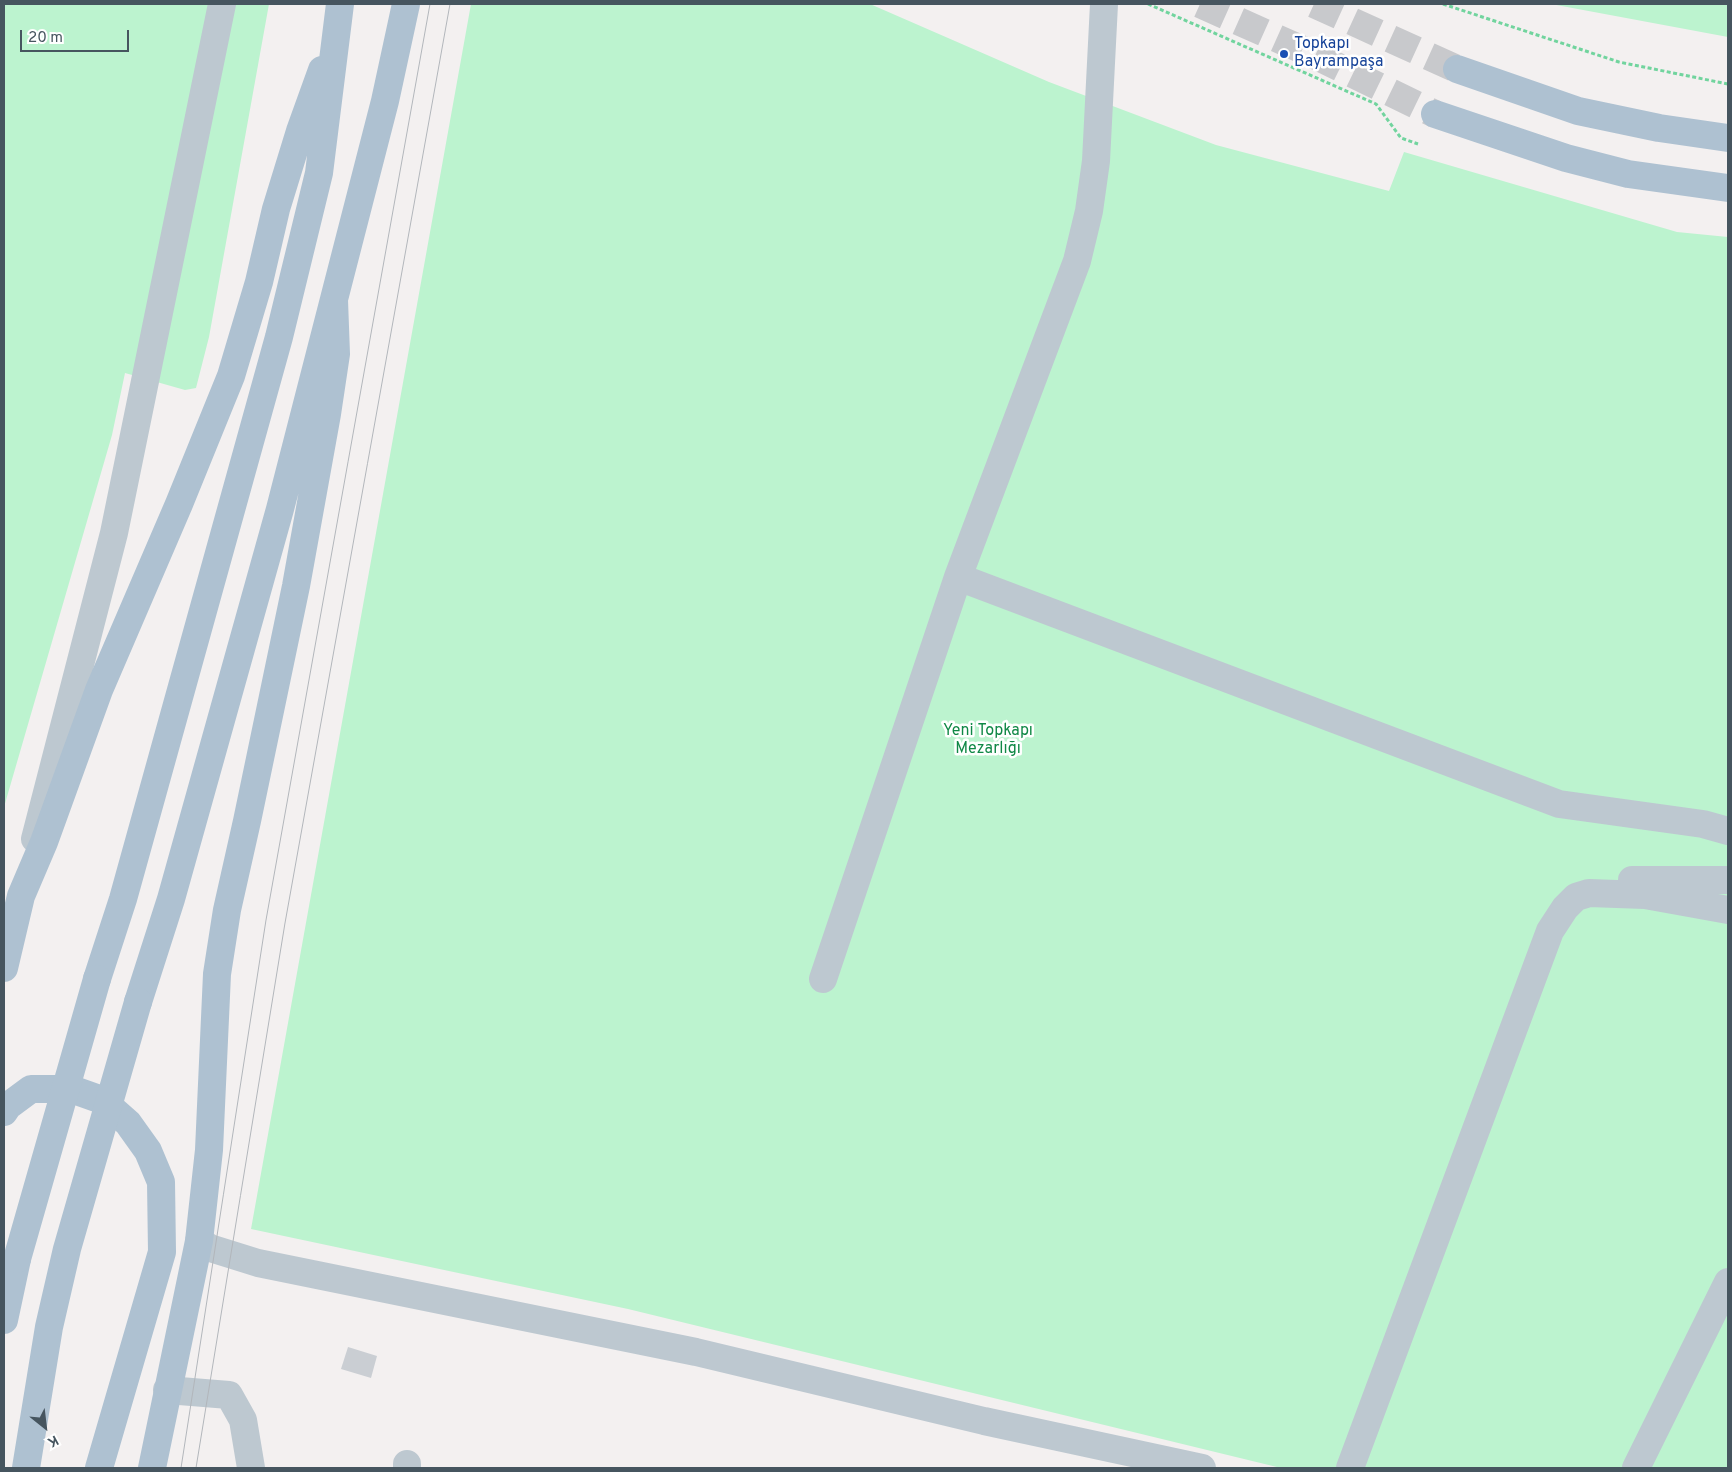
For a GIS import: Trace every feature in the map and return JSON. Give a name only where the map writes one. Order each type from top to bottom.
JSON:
[{"type":"main road","points":[[4,1320],[17,1258],[97,980],[123,899],[279,337],[319,173],[330,97],[334,38],[340,4]]},
{"type":"main road","points":[[26,1468],[50,1327],[67,1250],[138,1002],[171,899],[280,509],[385,101],[406,4]]},
{"type":"main road","points":[[4,968],[21,896],[44,842],[99,690],[183,496],[231,376],[260,282],[276,210],[300,131],[334,38]]},
{"type":"main road","points":[[1457,69],[1578,111],[1659,128],[1728,138]]},
{"type":"main road","points":[[1435,114],[1566,158],[1628,174],[1728,188]]},
{"type":"main road","points":[[152,1468],[199,1241],[209,1150],[217,974],[225,919],[296,586],[327,414],[336,354],[334,300]]},
{"type":"main road","points":[[4,1112],[8,1106],[31,1089],[71,1089],[102,1100],[128,1123],[148,1151],[161,1182],[162,1252],[142,1327],[99,1468]]},
{"type":"main road","points":[[4,1291],[17,1258]]},
{"type":"lane","points":[[21,896],[114,534],[222,4]]},
{"type":"lane","points":[[823,978],[958,577],[1078,261],[1090,211],[1096,161],[1104,4]]},
{"type":"lane","points":[[958,577],[1559,804],[1704,824],[1728,832]]},
{"type":"lane","points":[[1589,893],[1598,885],[1622,880],[1728,880]]},
{"type":"lane","points":[[1350,1468],[1550,931],[1576,897],[1589,893],[1645,895],[1728,910]]},
{"type":"lane","points":[[199,1241],[210,1248],[258,1263],[696,1352],[984,1421],[1202,1468]]},
{"type":"lane","points":[[192,1274],[210,1263],[258,1263]]},
{"type":"lane","points":[[1636,1468],[1728,1282]]},
{"type":"lane","points":[[167,1390],[229,1395],[243,1420],[251,1468]]},
{"type":"path","points":[[1443,4],[1619,62],[1728,84]]},
{"type":"green space","points":[[4,4],[269,4],[209,337],[196,388],[185,390],[125,373],[112,435],[4,807]]},
{"type":"green space","name":"Yeni Topkapı Mezarlığı","points":[[471,4],[870,4],[1049,82],[1216,145],[1389,191],[1404,152],[1677,232],[1728,237],[1728,1468],[1281,1468],[628,1309],[251,1229]]},
{"type":"green space","points":[[1551,4],[1728,4],[1728,37]]},
{"type":"building","points":[[348,1347],[377,1356],[371,1378],[341,1369]]},
{"type":"tunnel","points":[[1200,4],[1312,54],[1435,114]]},
{"type":"tunnel","points":[[1314,4],[1457,69]]},
{"type":"tram line","points":[[181,1468],[266,920],[430,4]]},
{"type":"tram line","points":[[196,1468],[285,923],[450,4]]},
{"type":"place","name":"Topkapı Bayrampaşa","points":[[1284,54]]}]
